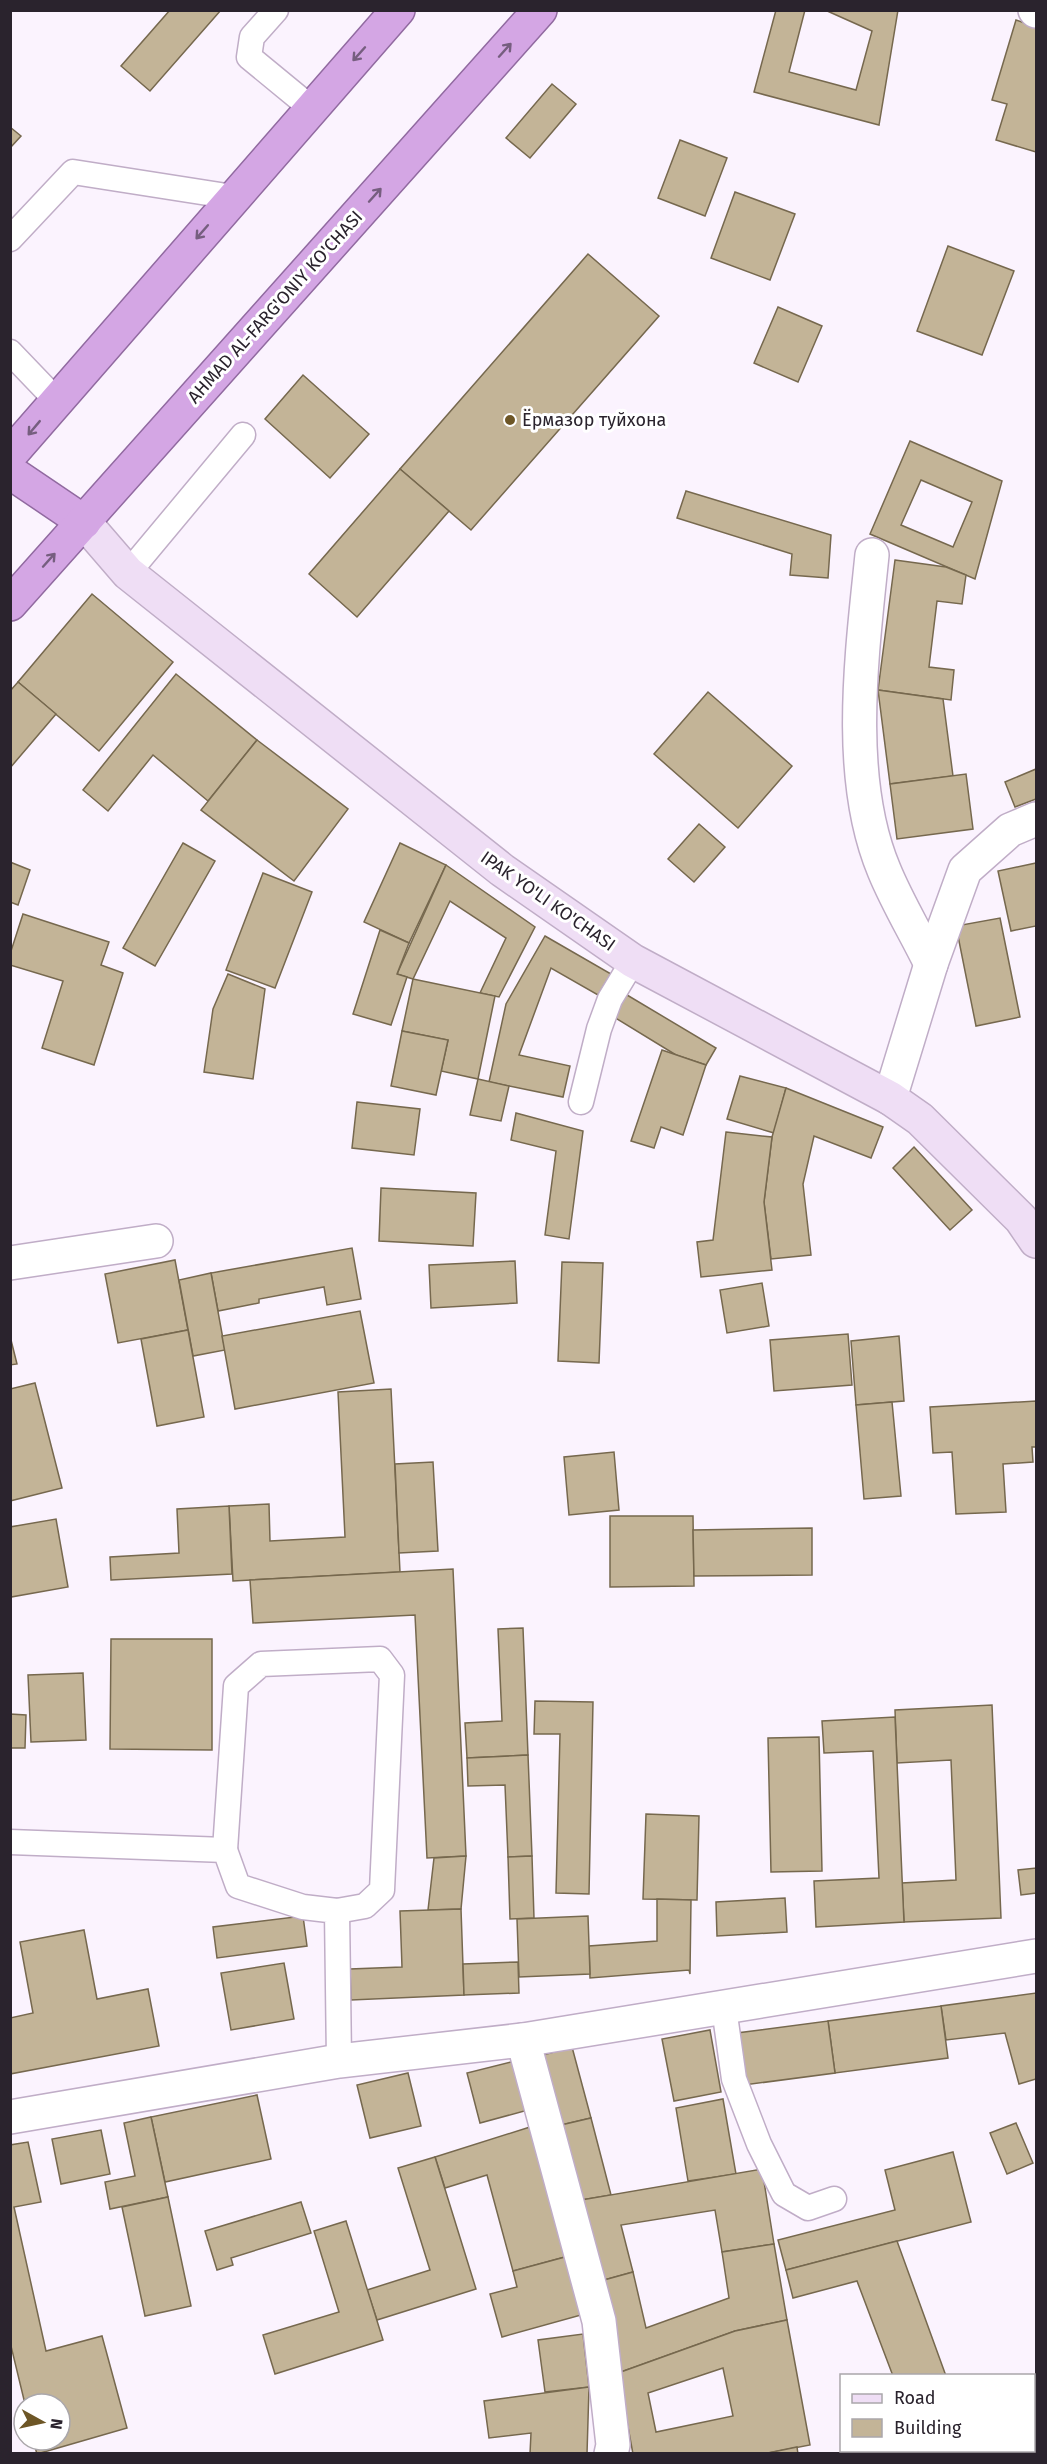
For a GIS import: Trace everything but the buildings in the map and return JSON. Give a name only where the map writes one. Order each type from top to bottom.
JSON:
[{"type":"highway","points":[[10,455],[398,10]]},
{"type":"highway","name":"AHMAD AL-FARG'ONIY KO'CHASI","points":[[10,604],[540,10]]},
{"type":"highway","points":[[10,472],[84,522]]},
{"type":"main road","name":"IPAK YO'LI KO'CHASI","points":[[84,522],[128,573],[502,870],[633,960],[890,1098],[920,1119],[1021,1219],[1036,1241]]},
{"type":"street","points":[[872,555],[860,674],[863,795],[883,869],[931,964]]},
{"type":"street","points":[[890,1098],[931,964],[965,870],[1010,830],[1036,819]]},
{"type":"street","points":[[10,1263],[156,1241]]},
{"type":"street","points":[[10,2117],[339,2061],[523,2040],[1036,1956]]},
{"type":"street","points":[[523,2040],[599,2321],[613,2445],[611,2454]]},
{"type":"lane","points":[[276,10],[252,37],[249,57],[311,108]]},
{"type":"lane","points":[[10,239],[72,172],[233,197]]},
{"type":"lane","points":[[10,352],[57,401]]},
{"type":"lane","points":[[128,573],[243,435]]},
{"type":"lane","points":[[581,1102],[599,1029],[610,999],[633,960]]},
{"type":"lane","points":[[380,1659],[392,1675],[382,1890],[365,1906],[337,1911],[303,1907],[238,1886],[225,1850],[236,1686],[261,1664],[380,1659]]},
{"type":"lane","points":[[10,1842],[225,1850]]},
{"type":"lane","points":[[337,1911],[339,2061]]},
{"type":"lane","points":[[724,2008],[734,2079],[759,2144],[784,2194],[808,2208],[834,2199]]},
{"type":"place","name":"Ёрмазор туйхона","points":[[510,420]]}]
